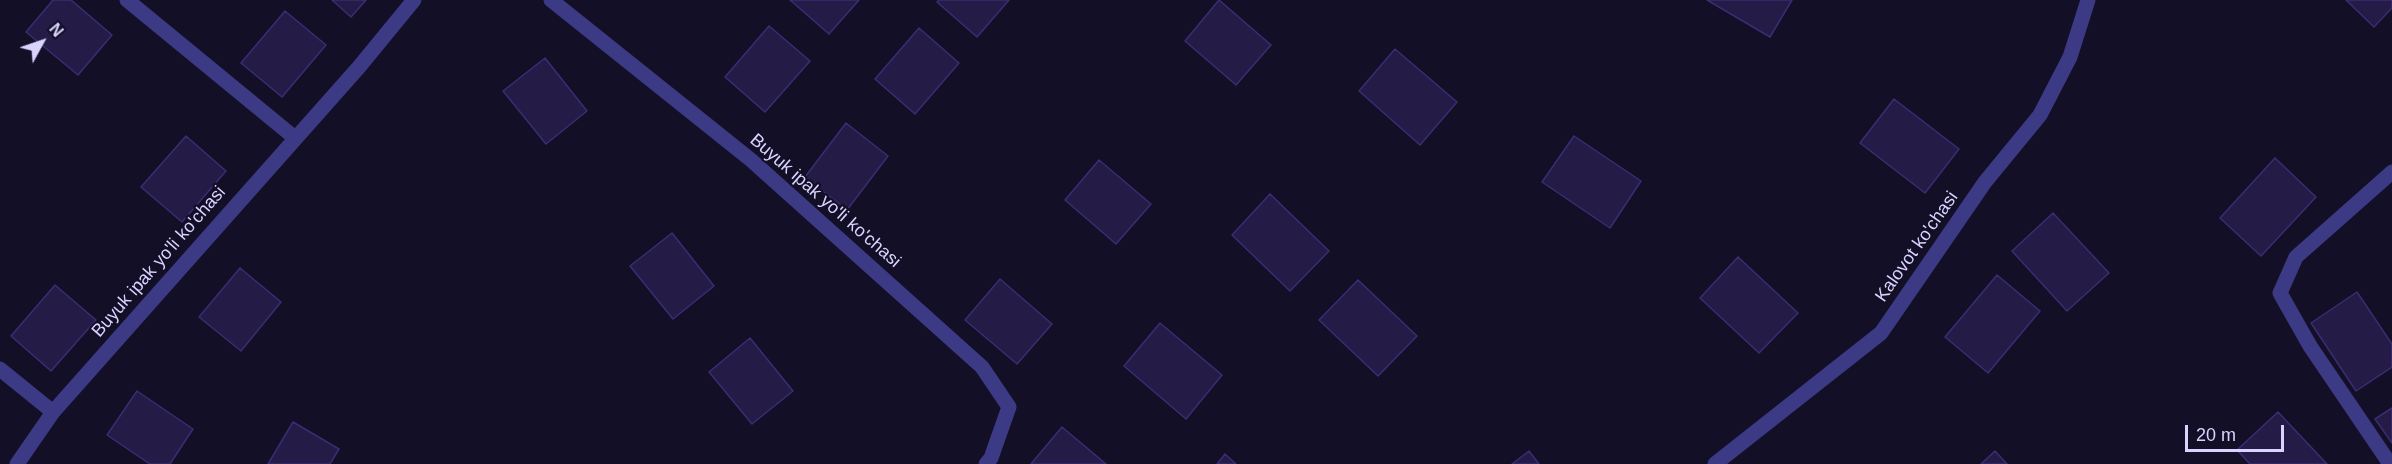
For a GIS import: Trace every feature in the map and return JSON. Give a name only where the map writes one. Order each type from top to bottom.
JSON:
[{"type":"street","points":[[127,0],[295,138]]},
{"type":"street","name":"Buyuk ipak yo'li ko'chasi","points":[[17,464],[53,412],[414,0]]},
{"type":"street","name":"Buyuk ipak yo'li ko'chasi","points":[[551,0],[751,160],[982,367],[1010,407],[991,458],[986,464]]},
{"type":"street","name":"Kalovot ko'chasi","points":[[1715,464],[1881,333],[1985,182],[2040,115],[2070,57],[2088,0]]},
{"type":"street","points":[[2390,464],[2310,346],[2280,293],[2296,257],[2392,172]]},
{"type":"street","points":[[0,369],[53,412]]},
{"type":"building","points":[[53,0],[71,0],[112,35],[78,75],[26,32]]},
{"type":"building","points":[[332,0],[366,0],[351,17]]},
{"type":"building","points":[[790,0],[859,0],[829,34]]},
{"type":"building","points":[[939,0],[1009,0],[977,37],[937,2]]},
{"type":"building","points":[[1219,0],[1271,45],[1236,85],[1185,41]]},
{"type":"building","points":[[1707,0],[1792,0],[1770,37]]},
{"type":"building","points":[[2346,0],[2392,0],[2392,8],[2374,27]]},
{"type":"building","points":[[285,11],[326,45],[282,97],[241,63]]},
{"type":"building","points":[[769,26],[810,61],[765,112],[725,77]]},
{"type":"building","points":[[919,28],[959,63],[915,114],[875,79]]},
{"type":"building","points":[[1395,49],[1457,102],[1420,145],[1359,91]]},
{"type":"building","points":[[545,58],[587,111],[546,144],[503,91]]},
{"type":"building","points":[[1894,99],[1959,149],[1925,193],[1860,143]]},
{"type":"building","points":[[846,123],[888,156],[847,210],[805,177]]},
{"type":"building","points":[[186,136],[226,171],[182,222],[141,187]]},
{"type":"building","points":[[1574,136],[1641,181],[1610,228],[1542,182]]},
{"type":"building","points":[[2275,158],[2316,197],[2261,256],[2220,218]]},
{"type":"building","points":[[1099,160],[1151,204],[1116,244],[1065,200]]},
{"type":"building","points":[[1270,194],[1329,251],[1290,291],[1232,235]]},
{"type":"building","points":[[2053,213],[2109,273],[2067,311],[2012,251]]},
{"type":"building","points":[[672,233],[714,286],[673,319],[630,266]]},
{"type":"building","points":[[1738,257],[1798,313],[1759,353],[1700,298]]},
{"type":"building","points":[[240,268],[281,302],[241,351],[199,317]]},
{"type":"building","points":[[1997,275],[2040,311],[1988,373],[1945,337]]},
{"type":"building","points":[[1000,279],[1052,324],[1017,364],[965,320]]},
{"type":"building","points":[[1358,280],[1417,336],[1378,376],[1319,320]]},
{"type":"building","points":[[55,285],[96,320],[51,371],[11,336]]},
{"type":"building","points":[[2357,292],[2392,344],[2392,367],[2356,391],[2311,323]]},
{"type":"building","points":[[1160,323],[1222,375],[1186,419],[1124,366]]},
{"type":"building","points":[[750,338],[793,391],[752,424],[709,372]]},
{"type":"building","points":[[137,391],[193,429],[170,464],[150,464],[107,435]]},
{"type":"building","points":[[2392,408],[2392,443],[2375,419]]},
{"type":"building","points":[[2278,412],[2327,464],[2250,464],[2237,450]]},
{"type":"building","points":[[293,422],[339,449],[330,464],[268,464]]},
{"type":"building","points":[[1062,427],[1106,464],[1031,464]]},
{"type":"building","points":[[1529,451],[1539,464],[1512,464]]},
{"type":"building","points":[[1995,451],[2007,464],[1981,464]]},
{"type":"building","points":[[1225,454],[1236,464],[1217,464]]}]
